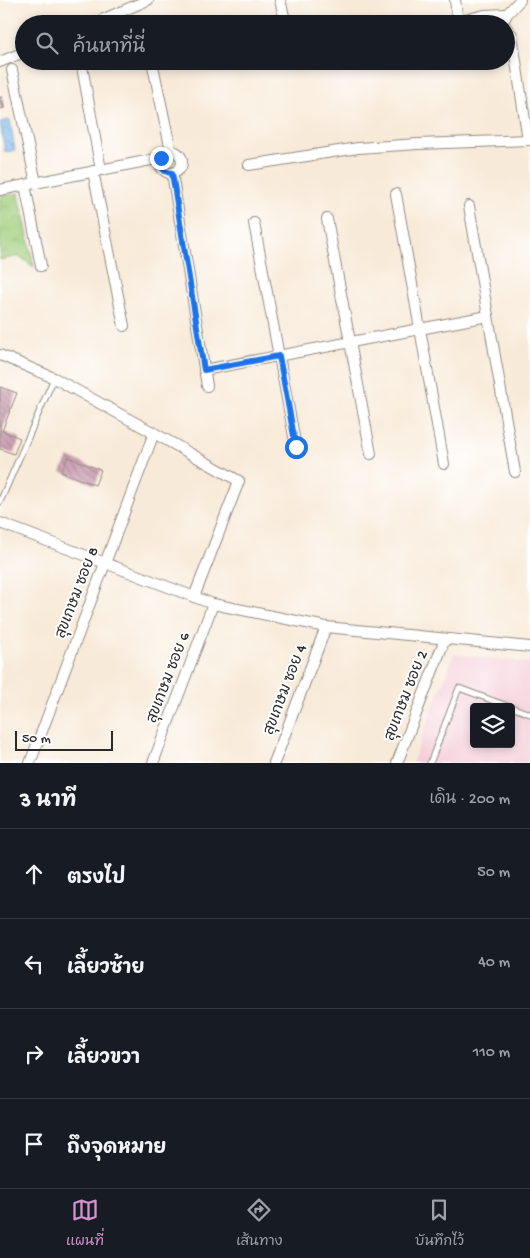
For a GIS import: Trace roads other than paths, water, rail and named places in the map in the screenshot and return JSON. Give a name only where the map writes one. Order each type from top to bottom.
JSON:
[{"type":"street","points":[[113,15],[148,0]]},
{"type":"street","points":[[280,0],[284,15]]},
{"type":"street","points":[[455,0],[457,15]]},
{"type":"street","points":[[510,15],[520,0]]},
{"type":"street","points":[[249,165],[358,148],[529,140],[515,54]]},
{"type":"street","points":[[0,62],[15,56]]},
{"type":"street","points":[[12,70],[41,266]]},
{"type":"street","points":[[82,70],[97,171],[124,326]]},
{"type":"street","points":[[154,70],[171,151]]},
{"type":"street","points":[[0,190],[161,158],[171,151],[180,155],[182,164],[179,170],[168,173],[161,167],[161,158]]},
{"type":"street","points":[[172,173],[207,386]]},
{"type":"street","points":[[396,194],[444,464]]},
{"type":"street","points":[[469,206],[515,472]]},
{"type":"street","points":[[327,219],[372,454]]},
{"type":"street","points":[[254,223],[296,447]]},
{"type":"street","points":[[204,370],[488,316]]},
{"type":"street","points":[[0,355],[54,378],[239,481],[194,597]]},
{"type":"street","name":"สุขเกษม ซอย 8","points":[[30,763],[154,433]]},
{"type":"street","points":[[0,523],[213,604],[326,627],[530,647]]},
{"type":"street","name":"สุขเกษม ซอย 6","points":[[153,763],[213,604]]},
{"type":"street","name":"สุขเกษม ซอย 4","points":[[274,763],[326,627]]},
{"type":"street","name":"สุขเกษม ซอย 2","points":[[397,763],[445,639]]},
{"type":"lane","points":[[0,502],[54,378]]},
{"type":"lane","points":[[430,763],[460,688],[500,703]]},
{"type":"lane","points":[[515,708],[530,714]]},
{"type":"water","points":[[10,120],[15,150],[5,152],[0,122]]}]
